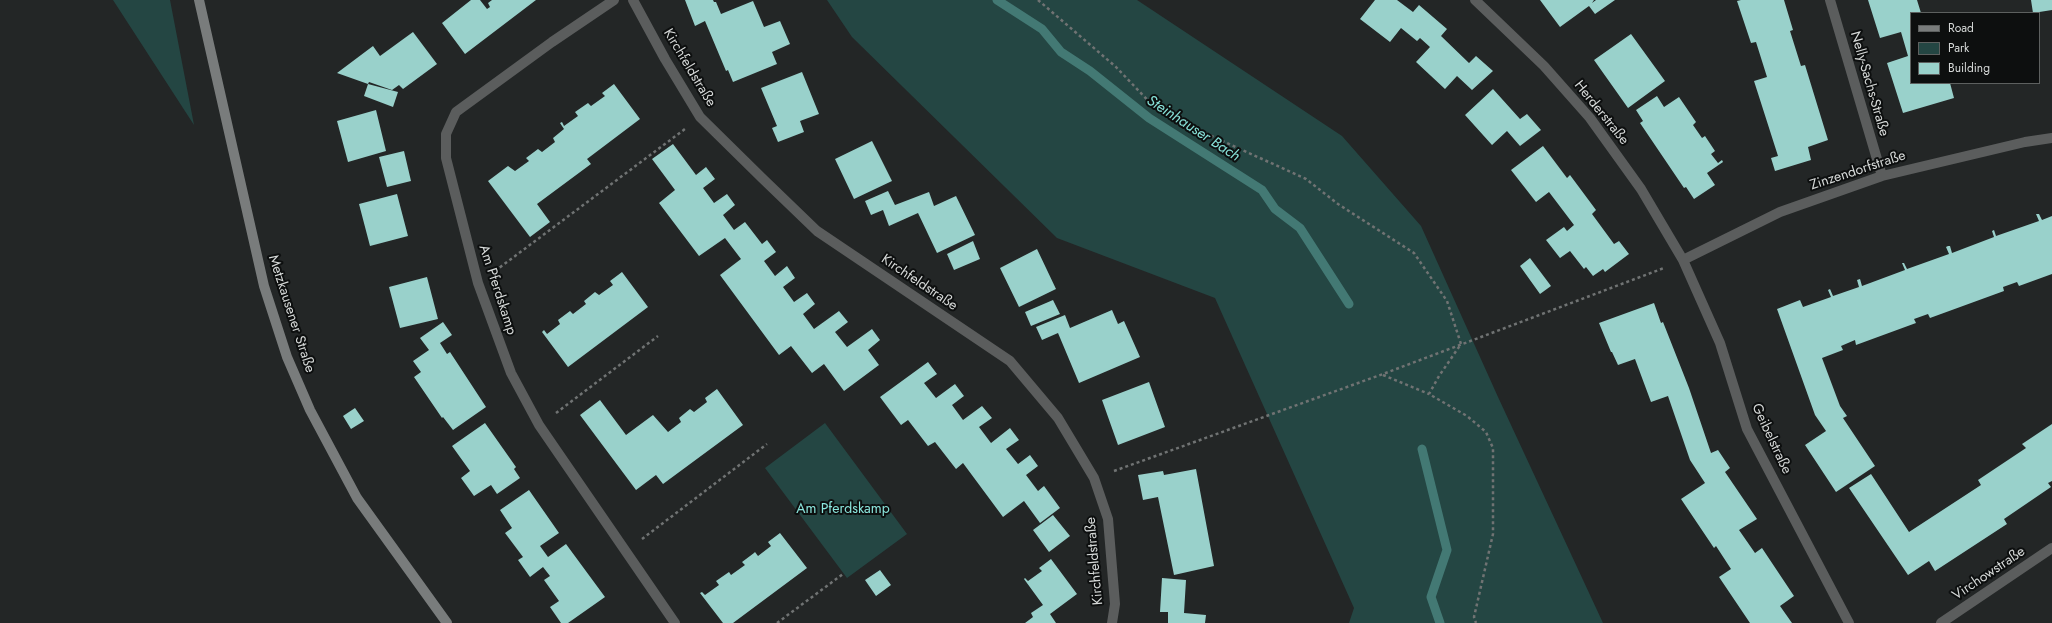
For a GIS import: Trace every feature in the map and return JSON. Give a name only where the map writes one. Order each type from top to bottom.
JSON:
[{"type":"main road","name":"Metzkausener Straße","points":[[199,0],[264,286],[287,357],[310,410],[357,498],[447,623]]},
{"type":"street","name":"Am Pferdskamp","points":[[614,0],[552,42],[456,112],[446,134],[446,158],[478,283],[511,373],[539,425],[675,623]]},
{"type":"street","name":"Kirchfeldstraße","points":[[633,0],[665,59],[700,117],[817,231],[1010,361],[1058,418],[1094,478],[1108,519],[1115,604],[1112,623]]},
{"type":"street","name":"Herderstraße","points":[[1475,0],[1544,66],[1590,118],[1642,189],[1683,260]]},
{"type":"street","name":"Nelly-Sachs-Straße","points":[[1830,0],[1882,176]]},
{"type":"street","name":"Zinzendorfstraße","points":[[1683,260],[1780,212],[1882,176],[2025,142],[2052,138]]},
{"type":"street","name":"Geibelstraße","points":[[1683,260],[1720,343],[1747,428],[1849,623]]},
{"type":"street","name":"Virchowstraße","points":[[1941,623],[2052,548]]},
{"type":"path","points":[[1038,0],[1116,67],[1159,112],[1306,179],[1338,204],[1414,253],[1447,301],[1461,344]]},
{"type":"path","points":[[478,283],[700,117]]},
{"type":"path","points":[[1094,478],[1383,374],[1683,260]]},
{"type":"path","points":[[539,425],[658,336]]},
{"type":"path","points":[[1429,394],[1439,376],[1461,344]]},
{"type":"path","points":[[1383,374],[1429,394],[1467,416],[1486,432],[1493,448],[1493,534],[1474,617],[1476,623]]},
{"type":"path","points":[[626,551],[767,444]]},
{"type":"path","points":[[777,623],[843,574]]},
{"type":"green space","points":[[113,0],[170,0],[194,125]]},
{"type":"green space","points":[[827,0],[1137,0],[1342,136],[1421,226],[1498,397],[1603,623],[1349,623],[1354,608],[1215,298],[1057,238],[852,37]]},
{"type":"green space","name":"Am Pferdskamp","points":[[825,423],[907,534],[847,578],[765,468]]},
{"type":"building","points":[[471,0],[480,0],[487,9],[490,7],[488,3],[492,0],[536,0],[465,54],[442,23]]},
{"type":"building","points":[[685,0],[713,0],[716,2],[721,14],[753,1],[764,27],[780,21],[790,44],[772,52],[777,64],[733,82],[728,70],[726,71],[705,21],[695,26]]},
{"type":"building","points":[[1375,0],[1397,0],[1413,12],[1419,5],[1447,29],[1441,36],[1469,63],[1476,56],[1493,71],[1472,90],[1457,76],[1445,89],[1416,62],[1430,47],[1420,38],[1417,41],[1401,28],[1390,42],[1360,19]]},
{"type":"building","points":[[1540,0],[1594,0],[1592,3],[1596,0],[1615,0],[1595,14],[1589,6],[1560,27]]},
{"type":"building","points":[[1784,0],[1793,30],[1790,31],[1801,66],[1805,65],[1828,140],[1808,147],[1811,160],[1775,171],[1771,158],[1778,156],[1754,81],[1767,77],[1756,42],[1751,43],[1737,1]]},
{"type":"building","points":[[1868,0],[1917,0],[1921,12],[1910,12],[1910,84],[1950,84],[1954,98],[1903,113],[1887,63],[1908,56],[1901,32],[1880,38]]},
{"type":"building","points":[[2031,0],[2052,0],[2052,10],[2033,12]]},
{"type":"building","points":[[413,32],[437,64],[403,89],[399,85],[392,90],[369,82],[368,84],[337,73],[373,46],[380,56]]},
{"type":"building","points":[[1631,34],[1665,81],[1628,108],[1594,60]]},
{"type":"building","points":[[802,72],[819,114],[800,121],[804,132],[778,142],[772,128],[777,126],[761,88]]},
{"type":"building","points":[[368,84],[398,92],[393,107],[364,96]]},
{"type":"building","points":[[614,84],[640,119],[587,159],[591,164],[537,204],[550,222],[530,237],[488,181],[508,166],[515,171],[529,161],[526,158],[538,149],[542,152],[555,142],[553,138],[564,129],[560,123],[562,122],[564,126],[578,116],[575,112],[588,103],[591,106],[605,96],[602,93]]},
{"type":"building","points":[[1493,89],[1520,119],[1527,114],[1541,130],[1520,146],[1507,131],[1492,145],[1465,115]]},
{"type":"building","points":[[1657,96],[1664,107],[1679,97],[1696,122],[1693,125],[1702,138],[1705,136],[1715,151],[1711,154],[1718,163],[1722,160],[1723,162],[1707,173],[1715,185],[1694,199],[1686,187],[1684,188],[1640,123],[1643,121],[1636,110]]},
{"type":"building","points":[[376,110],[386,151],[348,162],[337,121]]},
{"type":"building","points":[[872,141],[892,181],[854,199],[835,159]]},
{"type":"building","points":[[673,144],[696,175],[706,167],[715,179],[703,188],[714,203],[727,194],[735,205],[723,215],[734,230],[745,222],[762,244],[767,240],[776,252],[764,261],[775,276],[787,266],[795,278],[783,287],[794,302],[807,293],[815,304],[803,314],[814,329],[839,311],[848,322],[835,332],[847,347],[872,329],[880,340],[868,350],[879,365],[844,391],[824,364],[812,373],[791,346],[779,355],[720,275],[741,259],[725,238],[699,256],[659,203],[675,190],[652,159]]},
{"type":"building","points":[[1543,146],[1567,178],[1570,175],[1596,210],[1592,214],[1614,244],[1619,241],[1629,254],[1605,272],[1603,269],[1593,276],[1586,267],[1584,269],[1570,251],[1560,258],[1546,240],[1564,227],[1567,231],[1574,225],[1549,192],[1536,202],[1511,170]]},
{"type":"building","points":[[404,151],[411,181],[387,187],[379,157]]},
{"type":"building","points":[[888,191],[895,205],[929,192],[934,206],[956,196],[975,235],[937,253],[918,213],[889,226],[883,210],[871,215],[865,201]]},
{"type":"building","points":[[397,194],[408,236],[370,246],[359,204]]},
{"type":"building","points":[[2036,214],[2039,214],[2042,220],[2052,216],[2052,274],[2019,286],[2017,282],[2003,287],[2004,291],[1930,318],[1928,314],[1914,319],[1916,323],[1856,345],[1855,340],[1841,346],[1843,350],[1822,358],[1840,406],[1847,416],[1843,418],[1875,466],[1836,492],[1805,445],[1826,431],[1815,415],[1777,309],[1800,300],[1803,307],[1831,297],[1828,290],[1830,289],[1833,296],[1859,287],[1857,280],[1860,279],[1862,286],[1905,270],[1902,263],[1904,263],[1907,269],[1949,254],[1946,247],[1948,246],[1950,246],[1952,253],[1994,237],[1992,231],[1994,230],[1996,236],[2039,221]]},
{"type":"building","points":[[973,241],[980,259],[954,270],[947,254]]},
{"type":"building","points":[[1037,249],[1056,289],[1019,307],[1000,268]]},
{"type":"building","points":[[1530,258],[1551,286],[1540,294],[1520,266]]},
{"type":"building","points":[[622,272],[648,307],[568,367],[542,332],[544,330],[547,334],[560,324],[558,320],[570,311],[573,314],[586,304],[584,301],[595,292],[599,295],[613,285],[610,281]]},
{"type":"building","points":[[427,277],[438,319],[400,328],[389,287]]},
{"type":"building","points":[[1053,300],[1060,314],[1031,326],[1025,312]]},
{"type":"building","points":[[1654,303],[1689,388],[1711,453],[1718,450],[1730,468],[1725,472],[1757,519],[1739,530],[1755,553],[1762,548],[1794,596],[1780,606],[1792,623],[1750,623],[1719,577],[1731,569],[1716,546],[1714,548],[1681,499],[1705,483],[1690,460],[1668,396],[1651,402],[1635,359],[1618,365],[1611,352],[1599,323]]},
{"type":"building","points":[[1112,310],[1118,324],[1124,321],[1140,357],[1079,383],[1058,333],[1042,340],[1036,327],[1065,315],[1070,328]]},
{"type":"building","points":[[443,322],[452,335],[440,343],[447,354],[450,352],[486,407],[453,430],[443,417],[442,418],[414,377],[421,372],[413,361],[429,350],[420,338]]},
{"type":"building","points":[[928,362],[937,374],[924,383],[936,398],[955,384],[964,396],[952,405],[963,420],[982,406],[992,418],[979,427],[991,443],[1010,428],[1019,440],[1006,449],[1018,464],[1030,455],[1038,466],[1026,475],[1038,491],[1044,486],[1060,508],[1040,523],[1024,501],[1003,517],[963,463],[956,469],[935,442],[928,446],[908,420],[901,425],[880,397]]},
{"type":"building","points":[[1149,382],[1165,427],[1118,445],[1102,400]]},
{"type":"building","points":[[717,389],[743,425],[663,484],[656,475],[636,490],[580,415],[600,400],[626,435],[653,415],[668,432],[681,422],[679,418],[690,409],[694,412],[707,402],[705,398]]},
{"type":"building","points":[[355,408],[364,421],[351,429],[343,416]]},
{"type":"building","points":[[485,423],[516,467],[514,469],[520,478],[497,494],[491,485],[474,496],[461,478],[470,471],[452,446]]},
{"type":"building","points":[[2052,424],[2052,481],[2048,483],[2051,487],[2004,519],[2007,524],[1935,571],[1929,561],[1908,575],[1849,488],[1871,474],[1909,532],[1981,485],[1978,480],[2026,448],[2022,444]]},
{"type":"building","points":[[1196,469],[1214,566],[1174,575],[1158,497],[1143,500],[1138,475],[1163,471],[1164,475]]},
{"type":"building","points":[[529,490],[559,533],[540,546],[548,557],[566,544],[605,597],[568,623],[561,623],[550,607],[559,601],[544,580],[550,576],[543,567],[530,577],[518,560],[523,557],[505,533],[512,528],[500,510]]},
{"type":"building","points":[[1053,515],[1070,536],[1049,552],[1033,530]]},
{"type":"building","points":[[780,533],[807,568],[733,623],[723,623],[700,593],[702,592],[705,595],[719,585],[716,581],[729,572],[731,575],[745,565],[742,562],[755,552],[758,556],[771,546],[768,542]]},
{"type":"building","points":[[1051,559],[1077,594],[1050,614],[1056,623],[1025,623],[1033,617],[1031,613],[1043,605],[1024,579],[1025,578],[1028,581],[1042,571],[1039,568]]},
{"type":"building","points":[[880,570],[891,585],[876,596],[865,580]]},
{"type":"building","points":[[1162,578],[1186,580],[1184,613],[1206,615],[1205,623],[1168,623],[1168,612],[1160,612]]},
{"type":"waterway","name":"Steinhauser Bach","points":[[997,0],[1042,29],[1061,52],[1090,71],[1149,118],[1262,190],[1275,209],[1300,228],[1349,304]]},
{"type":"waterway","name":"Steinhauser Bach","points":[[1422,449],[1447,550],[1431,597],[1440,623]]}]
